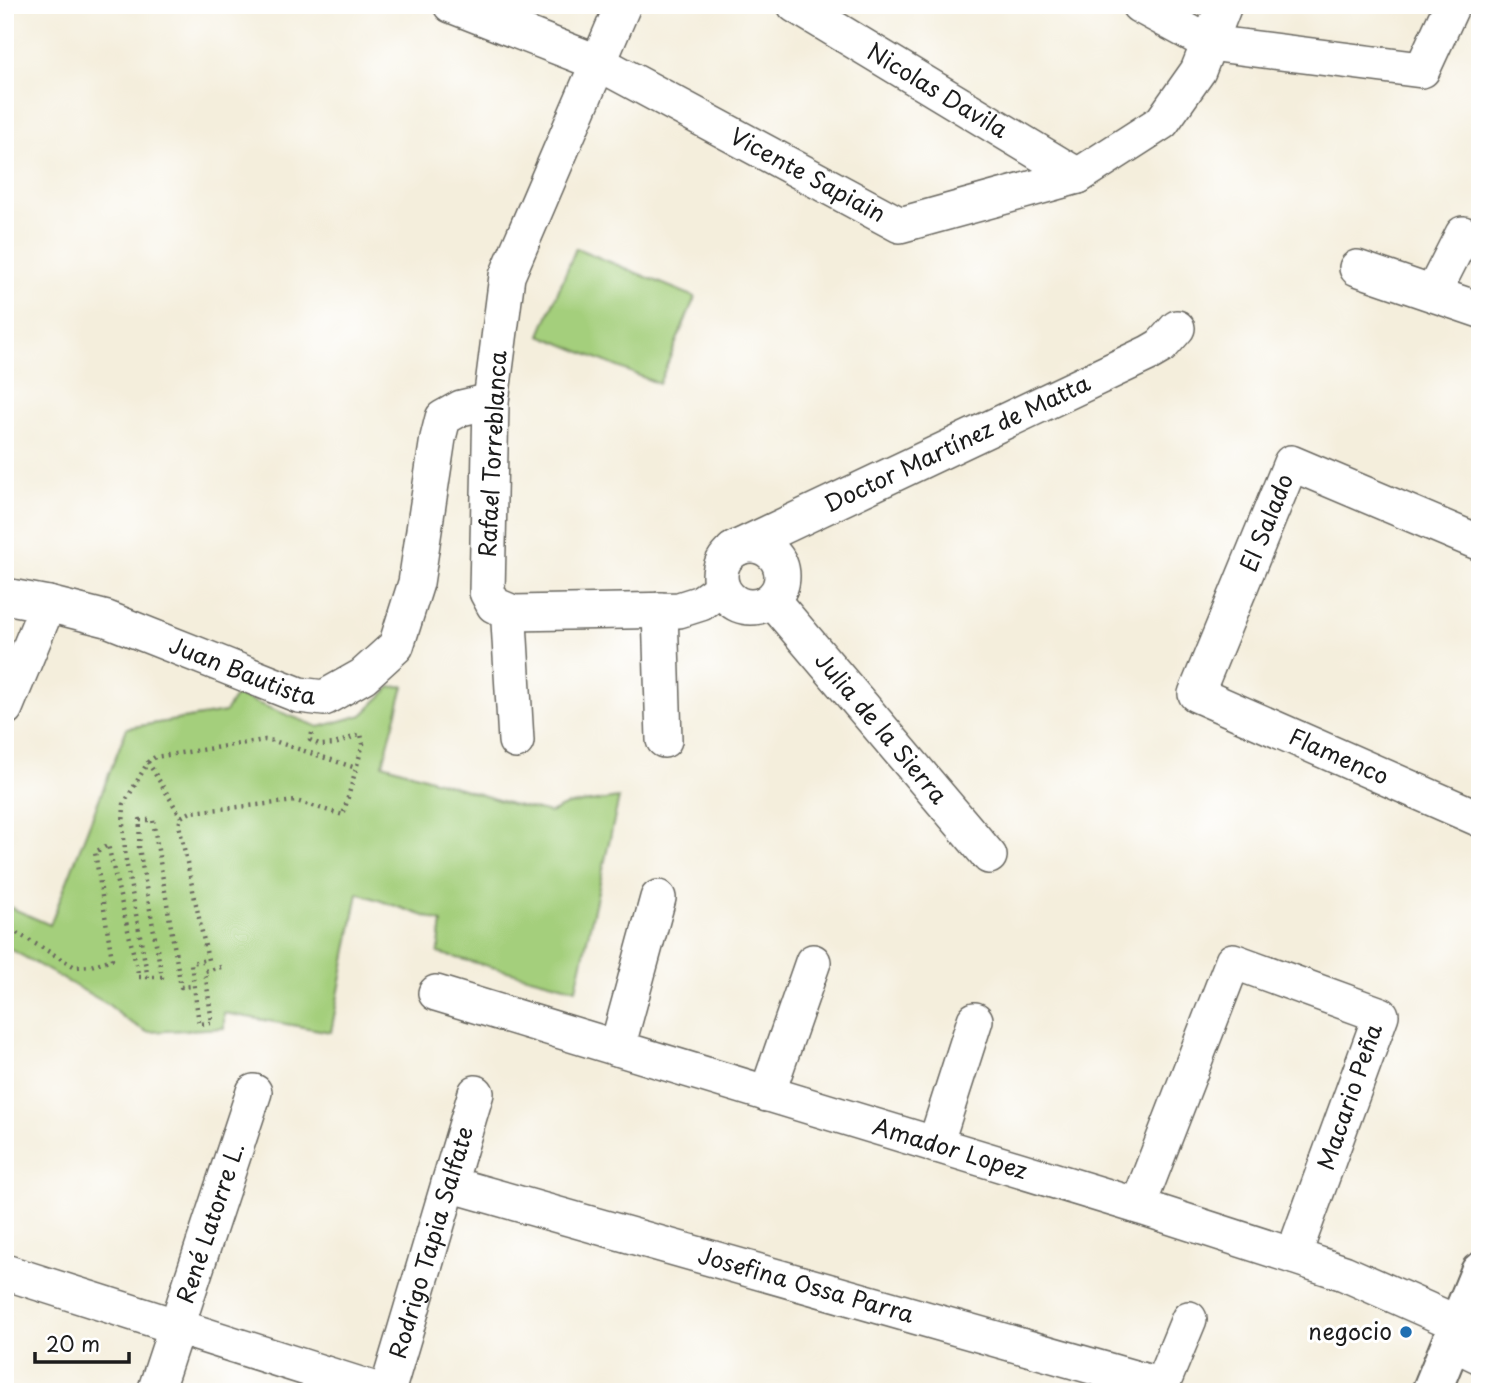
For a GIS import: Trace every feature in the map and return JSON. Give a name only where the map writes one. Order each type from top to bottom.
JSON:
[{"type":"street","name":"Vicente Sapiain","points":[[451,5],[599,63],[900,225],[1078,176],[1162,122],[1198,71],[1224,5]]},
{"type":"street","name":"Rafael Torreblanca","points":[[513,613],[494,605],[487,592],[491,401],[507,276],[623,5]]},
{"type":"street","name":"Nicolas Davila","points":[[795,5],[1078,176]]},
{"type":"street","points":[[1139,5],[1209,43],[1422,70],[1451,5]]},
{"type":"street","points":[[1433,293],[1463,234],[1480,244]]},
{"type":"street","points":[[1357,268],[1480,310]]},
{"type":"street","name":"Doctor Martínez de Matta","points":[[733,550],[1149,353],[1161,346],[1177,328]]},
{"type":"street","name":"Juan Bautista","points":[[5,596],[107,619],[299,695],[324,698],[363,677],[396,646],[416,583],[443,418],[461,408],[491,401]]},
{"type":"street","name":"El Salado","points":[[1196,694],[1291,463],[1480,542]]},
{"type":"street","points":[[754,544],[765,547],[774,554],[782,567],[783,578],[779,591],[772,600],[762,606],[747,607],[728,597],[720,580],[721,569],[733,550],[754,544]]},
{"type":"street","points":[[516,741],[509,622],[513,613],[679,610],[701,603],[722,588]]},
{"type":"street","name":"Julia de la Sierra","points":[[772,600],[989,856]]},
{"type":"street","points":[[5,708],[48,604]]},
{"type":"street","points":[[660,610],[664,740]]},
{"type":"street","name":"Flamenco","points":[[1196,694],[1480,820]]},
{"type":"street","points":[[617,1048],[658,898]]},
{"type":"street","points":[[767,1094],[813,961]]},
{"type":"street","name":"Macario Peña","points":[[1138,1206],[1233,961],[1381,1015],[1293,1256]]},
{"type":"street","name":"Amador Lopez","points":[[436,993],[1138,1206],[1344,1273],[1463,1341]]},
{"type":"street","points":[[935,1145],[975,1020]]},
{"type":"street","name":"René Latorre L.","points":[[155,1392],[254,1092]]},
{"type":"street","name":"Rodrigo Tapia Salfate","points":[[385,1392],[476,1093]]},
{"type":"street","name":"Josefina Ossa Parra","points":[[449,1184],[1161,1389]]},
{"type":"street","points":[[5,1272],[385,1392]]},
{"type":"street","points":[[1431,1392],[1463,1341],[1480,1272]]},
{"type":"street","points":[[1161,1389],[1189,1320]]},
{"type":"path","points":[[181,817],[191,812],[296,801],[343,815],[363,744],[361,734],[335,744],[321,746],[310,740],[324,698]]},
{"type":"path","points":[[148,978],[126,861],[123,827],[124,804],[148,762],[155,757],[265,740],[356,768]]},
{"type":"path","points":[[148,762],[181,817],[179,825],[208,960],[191,963],[199,1024],[212,1023],[205,971],[221,967]]},
{"type":"path","points":[[5,926],[75,967],[112,959],[95,852],[108,845],[139,977],[162,977],[139,848],[140,820],[153,820],[181,986],[193,986]]},
{"type":"green space","points":[[576,248],[695,297],[659,384],[540,335]]},
{"type":"green space","points":[[404,686],[383,764],[511,804],[550,813],[567,805],[619,798],[576,989],[438,953],[442,922],[358,893],[331,1032],[224,1013],[224,1028],[147,1032],[125,1019],[109,1005],[5,946],[5,905],[50,925],[127,728],[225,712],[236,695],[319,727],[362,715],[391,687]]},
{"type":"place","name":"negocio","points":[[1406,1332]]}]
